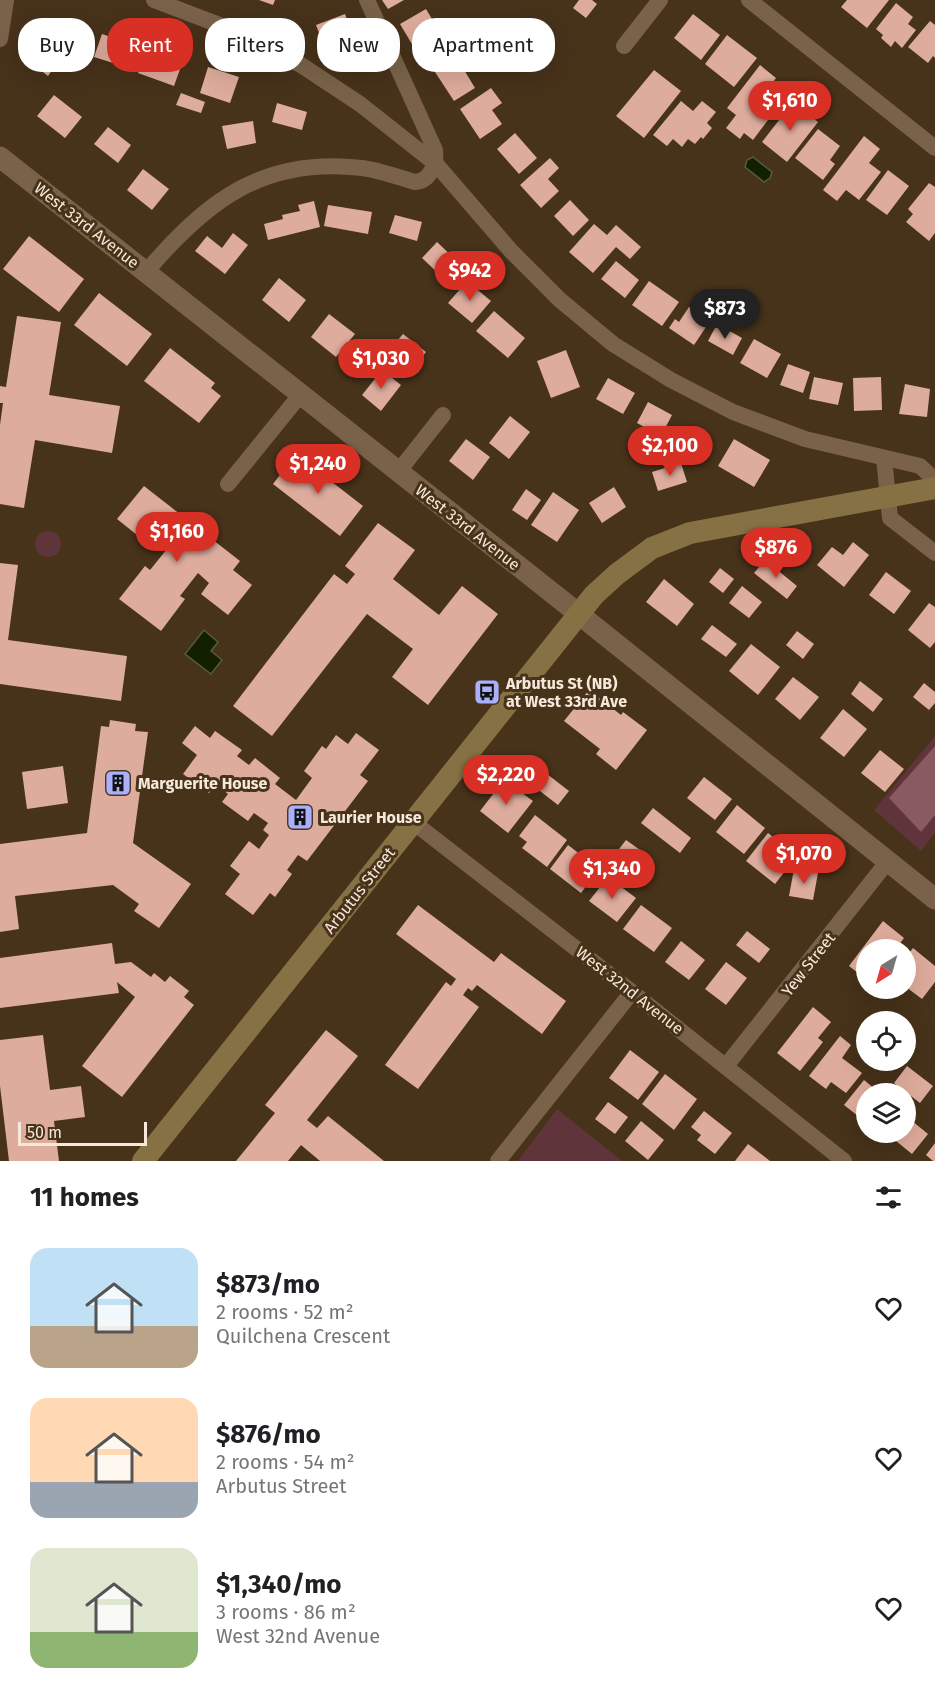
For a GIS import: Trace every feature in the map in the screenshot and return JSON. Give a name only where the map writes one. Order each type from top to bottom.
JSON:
[{"type":"main road","name":"Arbutus Street","points":[[143,1161],[594,595],[617,574],[652,548],[690,533],[935,488]]},
{"type":"street","points":[[0,39],[6,0]]},
{"type":"street","points":[[154,0],[230,29],[301,65],[360,104],[435,164],[511,251],[560,300],[613,344],[671,380],[733,412],[806,439],[920,466],[935,480]]},
{"type":"street","points":[[146,272],[206,210],[252,182],[289,170],[326,166],[363,168],[415,182],[428,176],[435,164],[435,150],[367,0]]},
{"type":"street","points":[[624,46],[660,0]]},
{"type":"street","points":[[748,0],[935,148]]},
{"type":"street","name":"West 33rd Avenue","points":[[0,157],[935,899]]},
{"type":"street","points":[[228,484],[300,394]]},
{"type":"street","points":[[398,472],[443,416]]},
{"type":"street","points":[[884,458],[890,518],[935,553]]},
{"type":"street","name":"West 32nd Avenue","points":[[413,822],[844,1161]]},
{"type":"street","name":"Yew Street","points":[[726,1066],[888,861]]},
{"type":"street","points":[[498,1161],[632,992]]},
{"type":"shaded area","points":[[753,157],[772,172],[770,178],[764,182],[745,167],[747,160]]},
{"type":"shaded area","points":[[48,531],[58,534],[61,544],[58,554],[48,557],[38,554],[35,544],[38,534]]},
{"type":"shaded area","points":[[204,630],[218,642],[211,651],[222,660],[211,674],[185,654]]},
{"type":"shaded area","points":[[935,736],[935,833],[921,851],[874,810]]},
{"type":"shaded area","points":[[935,746],[935,815],[921,832],[889,798]]},
{"type":"shaded area","points":[[557,1109],[622,1161],[518,1161]]},
{"type":"building","points":[[259,0],[275,0],[273,5]]},
{"type":"building","points":[[382,0],[404,0],[388,9]]},
{"type":"building","points":[[579,0],[592,0],[597,4],[586,18],[573,8]]},
{"type":"building","points":[[847,0],[889,0],[867,28],[841,7]]},
{"type":"building","points":[[896,3],[913,17],[908,24],[916,30],[902,48],[895,41],[891,47],[881,38],[883,35],[876,29]]},
{"type":"building","points":[[426,9],[431,18],[412,18],[412,44],[400,24]]},
{"type":"building","points":[[345,14],[346,18],[334,18]]},
{"type":"building","points":[[693,14],[720,35],[701,60],[674,38]]},
{"type":"building","points":[[930,21],[935,25],[935,58],[933,56],[928,63],[908,47]]},
{"type":"building","points":[[102,34],[107,36],[107,61],[95,57]]},
{"type":"building","points":[[727,35],[757,58],[734,87],[705,64]]},
{"type":"building","points":[[760,65],[776,78],[765,93],[780,104],[753,140],[744,133],[740,139],[726,128],[736,115],[727,108]]},
{"type":"building","points":[[654,70],[681,91],[644,138],[616,116]]},
{"type":"building","points":[[138,72],[179,72],[174,86]]},
{"type":"building","points":[[206,72],[224,72],[239,77],[230,103],[200,93]]},
{"type":"building","points":[[435,72],[465,72],[475,88],[454,101]]},
{"type":"building","points":[[491,88],[502,103],[492,110],[502,124],[480,139],[460,109]]},
{"type":"building","points":[[181,93],[205,102],[201,113],[176,105]]},
{"type":"building","points":[[54,95],[82,117],[65,138],[37,116]]},
{"type":"building","points":[[681,101],[693,111],[702,101],[716,112],[707,123],[712,128],[703,139],[701,137],[695,144],[688,139],[682,147],[673,139],[667,146],[653,135]]},
{"type":"building","points":[[793,102],[818,122],[787,162],[762,142]]},
{"type":"building","points":[[277,103],[307,112],[302,130],[272,122]]},
{"type":"building","points":[[253,121],[256,143],[227,149],[222,126]]},
{"type":"building","points":[[108,127],[131,145],[118,163],[94,144]]},
{"type":"building","points":[[818,129],[840,146],[830,160],[835,164],[823,180],[795,158]]},
{"type":"building","points":[[515,133],[537,158],[519,174],[497,149]]},
{"type":"building","points":[[864,136],[880,149],[869,163],[881,172],[859,200],[846,190],[837,201],[823,190]]},
{"type":"building","points":[[550,158],[559,168],[548,179],[559,191],[541,208],[520,185]]},
{"type":"building","points":[[143,169],[169,189],[152,210],[127,190]]},
{"type":"building","points":[[888,170],[909,186],[887,215],[866,200]]},
{"type":"building","points":[[929,183],[935,187],[935,233],[929,241],[906,222],[913,214],[908,209]]},
{"type":"building","points":[[570,200],[589,220],[573,236],[554,216]]},
{"type":"building","points":[[314,201],[320,227],[268,240],[264,224],[283,219],[282,215],[300,211],[298,205]]},
{"type":"building","points":[[328,205],[372,212],[368,234],[324,226]]},
{"type":"building","points":[[395,215],[422,222],[417,241],[389,233]]},
{"type":"building","points":[[594,224],[607,235],[616,225],[641,247],[630,259],[616,247],[593,273],[569,252]]},
{"type":"building","points":[[233,233],[248,245],[225,274],[195,251],[207,236],[222,248]]},
{"type":"building","points":[[29,236],[84,279],[59,312],[3,269]]},
{"type":"building","points":[[437,242],[455,259],[440,275],[422,258]]},
{"type":"building","points":[[616,261],[639,280],[625,298],[601,279]]},
{"type":"building","points":[[279,278],[306,300],[289,322],[262,300]]},
{"type":"building","points":[[467,281],[491,301],[472,323],[448,303]]},
{"type":"building","points":[[649,281],[679,302],[662,326],[632,305]]},
{"type":"building","points":[[99,293],[152,334],[127,366],[74,325]]},
{"type":"building","points":[[689,307],[710,321],[694,345],[669,328],[675,319],[679,322]]},
{"type":"building","points":[[494,311],[525,338],[508,358],[476,331]]},
{"type":"building","points":[[329,314],[355,334],[336,357],[311,337]]},
{"type":"building","points":[[17,316],[61,322],[49,395],[120,406],[112,453],[35,440],[24,508],[0,504],[0,425],[3,403],[0,403],[0,386],[6,387]]},
{"type":"building","points":[[717,324],[742,338],[733,355],[708,341]]},
{"type":"building","points":[[403,334],[426,352],[409,374],[385,355]]},
{"type":"building","points":[[754,339],[781,354],[767,378],[740,363]]},
{"type":"building","points":[[170,348],[215,383],[211,388],[221,396],[199,423],[144,381]]},
{"type":"building","points":[[566,350],[580,387],[551,398],[537,361]]},
{"type":"building","points":[[788,364],[810,372],[803,393],[780,385]]},
{"type":"building","points":[[382,370],[401,385],[381,411],[362,395]]},
{"type":"building","points":[[814,377],[843,383],[838,405],[809,399]]},
{"type":"building","points":[[881,377],[882,410],[854,411],[853,378]]},
{"type":"building","points":[[608,378],[635,393],[623,414],[596,399]]},
{"type":"building","points":[[905,384],[930,389],[927,417],[899,414]]},
{"type":"building","points":[[648,402],[672,415],[661,436],[637,423]]},
{"type":"building","points":[[510,416],[530,432],[509,459],[489,443]]},
{"type":"building","points":[[466,439],[490,457],[473,480],[449,461]]},
{"type":"building","points":[[734,439],[770,460],[754,487],[718,466]]},
{"type":"building","points":[[296,454],[363,506],[340,536],[273,484]]},
{"type":"building","points":[[681,463],[687,482],[658,491],[652,472]]},
{"type":"building","points":[[144,486],[240,561],[233,570],[252,585],[228,615],[201,594],[209,583],[198,573],[180,596],[185,599],[161,631],[119,599],[145,566],[150,570],[167,549],[157,541],[152,547],[117,519]]},
{"type":"building","points":[[614,487],[626,507],[602,523],[589,503]]},
{"type":"building","points":[[526,489],[541,500],[527,520],[512,510]]},
{"type":"building","points":[[553,492],[579,510],[557,542],[531,525]]},
{"type":"building","points":[[378,523],[415,550],[393,579],[439,615],[462,586],[498,614],[428,705],[392,677],[413,649],[367,614],[272,736],[233,706],[334,574],[347,584],[355,574],[345,566]]},
{"type":"building","points":[[853,542],[869,555],[844,587],[817,565],[832,547],[843,555]]},
{"type":"building","points":[[765,560],[797,586],[787,599],[754,573]]},
{"type":"building","points":[[0,563],[18,565],[8,640],[127,656],[121,701],[0,684]]},
{"type":"building","points":[[720,568],[734,579],[723,593],[709,582]]},
{"type":"building","points":[[886,572],[911,591],[894,614],[869,595]]},
{"type":"building","points":[[664,579],[694,604],[677,626],[646,602]]},
{"type":"building","points":[[742,586],[762,602],[749,618],[729,603]]},
{"type":"building","points":[[929,603],[935,607],[935,642],[930,648],[908,630]]},
{"type":"building","points":[[712,625],[737,644],[726,657],[701,639]]},
{"type":"building","points":[[797,631],[814,644],[803,659],[786,645]]},
{"type":"building","points":[[751,644],[780,667],[758,695],[729,671]]},
{"type":"building","points":[[793,677],[819,697],[800,720],[775,699]]},
{"type":"building","points":[[860,681],[883,699],[873,712],[851,694]]},
{"type":"building","points":[[924,683],[935,692],[935,703],[929,710],[913,697]]},
{"type":"building","points":[[589,690],[621,715],[623,712],[647,730],[616,770],[596,754],[600,749],[564,721]]},
{"type":"building","points":[[843,709],[867,729],[844,757],[820,738]]},
{"type":"building","name":"Marguerite House","points":[[110,720],[136,724],[135,731],[148,732],[133,843],[191,884],[159,928],[134,911],[139,904],[113,885],[15,896],[19,929],[0,932],[0,844],[87,833],[101,726],[109,727]]},
{"type":"building","name":"Laurier House","points":[[195,726],[210,738],[215,731],[242,750],[237,756],[249,765],[255,758],[280,778],[275,784],[296,800],[312,778],[304,771],[322,746],[326,749],[336,735],[348,744],[356,733],[379,750],[360,775],[368,781],[307,861],[298,855],[287,870],[292,874],[275,897],[270,893],[253,915],[225,894],[240,874],[230,866],[249,841],[259,849],[269,835],[263,830],[268,823],[254,813],[248,821],[222,802],[228,794],[216,784],[209,793],[183,774],[197,755],[182,743]]},
{"type":"building","points":[[880,750],[904,769],[885,792],[861,773]]},
{"type":"building","points":[[63,766],[68,803],[27,809],[22,772]]},
{"type":"building","points":[[538,767],[569,791],[558,805],[527,781]]},
{"type":"building","points":[[704,777],[732,799],[715,820],[687,798]]},
{"type":"building","points":[[504,780],[533,801],[508,833],[480,811]]},
{"type":"building","points":[[737,805],[765,828],[744,854],[716,832]]},
{"type":"building","points":[[653,808],[691,838],[680,853],[641,823]]},
{"type":"building","points":[[535,815],[567,840],[547,867],[522,848],[527,842],[519,836]]},
{"type":"building","points":[[768,833],[797,856],[775,884],[746,861]]},
{"type":"building","points":[[626,840],[643,852],[632,866],[616,853]]},
{"type":"building","points":[[568,845],[589,861],[596,852],[606,860],[581,893],[550,869]]},
{"type":"building","points":[[794,869],[818,873],[813,900],[789,896]]},
{"type":"building","points":[[608,877],[636,898],[617,922],[589,901]]},
{"type":"building","points":[[418,905],[494,962],[501,953],[566,1001],[542,1034],[477,985],[472,991],[468,988],[463,995],[479,1007],[418,1089],[385,1065],[446,982],[451,986],[456,979],[396,934]]},
{"type":"building","points":[[641,905],[672,928],[654,952],[623,929]]},
{"type":"building","points":[[883,921],[904,938],[903,939],[869,939]]},
{"type":"building","points":[[747,931],[770,949],[759,963],[736,945]]},
{"type":"building","points":[[681,941],[705,960],[689,980],[665,962]]},
{"type":"building","points":[[112,943],[115,964],[131,962],[151,977],[154,973],[165,982],[170,976],[189,991],[184,997],[194,1005],[122,1097],[82,1066],[135,997],[117,982],[119,993],[0,1008],[0,958]]},
{"type":"building","points":[[916,950],[935,966],[935,982],[922,999],[916,994]]},
{"type":"building","points":[[856,957],[856,971],[849,966]]},
{"type":"building","points":[[726,962],[747,978],[726,1005],[705,989]]},
{"type":"building","points":[[813,1007],[831,1022],[818,1038],[823,1042],[800,1071],[777,1053]]},
{"type":"building","points":[[326,1030],[358,1056],[307,1120],[317,1128],[328,1116],[384,1161],[320,1161],[301,1145],[288,1161],[236,1161],[275,1113],[265,1105]]},
{"type":"building","points":[[43,1035],[50,1090],[81,1086],[85,1117],[54,1121],[59,1161],[9,1161],[0,1086],[0,1040]]},
{"type":"building","points":[[840,1036],[851,1045],[842,1058],[856,1068],[856,1071],[862,1073],[846,1093],[831,1082],[826,1089],[809,1076]]},
{"type":"building","points":[[630,1050],[659,1072],[638,1100],[609,1078]]},
{"type":"building","points":[[903,1071],[914,1071],[933,1086],[920,1103],[916,1100],[916,1083],[894,1083]]},
{"type":"building","points":[[665,1074],[697,1099],[674,1130],[642,1104]]},
{"type":"building","points":[[856,1090],[856,1114],[844,1105]]},
{"type":"building","points":[[608,1102],[628,1117],[615,1134],[595,1119]]},
{"type":"building","points":[[704,1111],[732,1133],[715,1154],[697,1140],[701,1135],[691,1127]]},
{"type":"building","points":[[641,1121],[664,1140],[648,1160],[625,1141]]},
{"type":"building","points":[[916,1124],[928,1134],[912,1154],[898,1143],[916,1143]]},
{"type":"building","points":[[935,1143],[935,1161],[933,1161],[926,1155]]},
{"type":"building","points":[[748,1144],[770,1161],[735,1161]]},
{"type":"place","name":"Arbutus St (NB) at West 33rd Ave","points":[[487,692]]},
{"type":"place","name":"Marguerite House","points":[[118,783]]},
{"type":"place","name":"Laurier House","points":[[300,817]]}]
